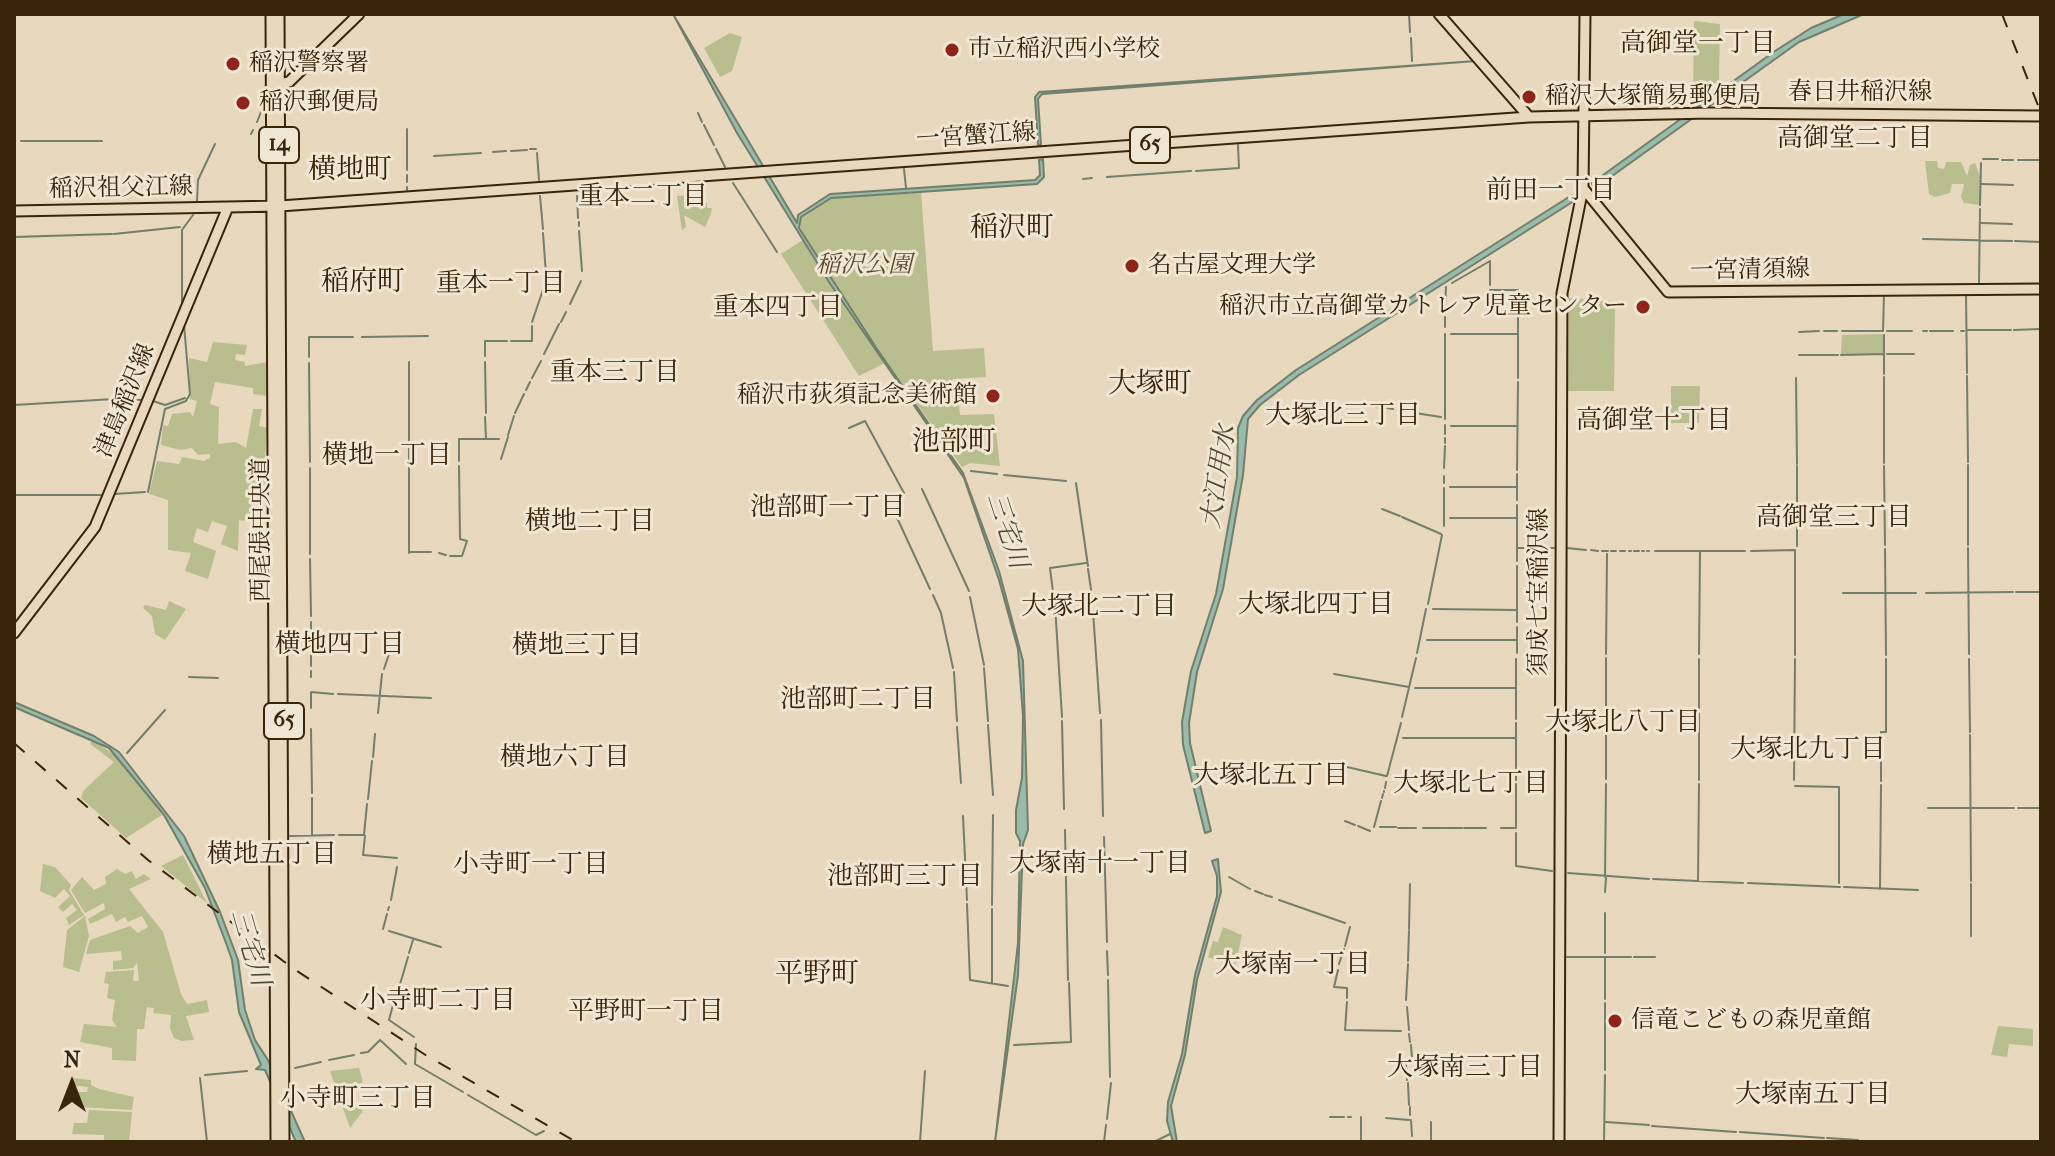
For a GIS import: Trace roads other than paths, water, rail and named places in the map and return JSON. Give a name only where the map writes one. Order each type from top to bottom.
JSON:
[{"type":"main road","name":"西尾張中央道","points":[[271,14],[275,85],[284,1138]]},
{"type":"main road","name":"西尾張中央道","points":[[275,85],[279,14]]},
{"type":"main road","points":[[275,85],[289,82],[359,14]]},
{"type":"main road","points":[[1439,14],[1529,117]]},
{"type":"main road","points":[[1583,188],[1585,14]]},
{"type":"main road","name":"一宮蟹江線","points":[[276,206],[1583,115]]},
{"type":"main road","name":"春日井稲沢線","points":[[1583,115],[2041,116]]},
{"type":"main road","name":"一宮清須線","points":[[1583,188],[1668,292],[2041,289]]},
{"type":"main road","name":"須成七宝稲沢線","points":[[1559,1142],[1562,293],[1583,188]]},
{"type":"main road","name":"西尾張中央道","points":[[276,206],[276,1142]]},
{"type":"main road","points":[[228,207],[276,206]]},
{"type":"main road","name":"稲沢祖父江線","points":[[14,211],[228,207]]},
{"type":"main road","name":"津島稲沢線","points":[[14,633],[95,527],[228,207]]},
{"type":"waterway","points":[[1409,14],[1410,32]]},
{"type":"waterway","points":[[1411,38],[1412,61]]},
{"type":"waterway","points":[[257,122],[261,112]]},
{"type":"waterway","points":[[698,113],[702,122]]},
{"type":"waterway","points":[[704,125],[714,145]]},
{"type":"waterway","points":[[407,129],[407,170]]},
{"type":"waterway","points":[[251,134],[253,130]]},
{"type":"waterway","points":[[21,141],[102,141]]},
{"type":"waterway","points":[[197,201],[198,180],[215,144]]},
{"type":"waterway","points":[[1196,171],[1239,168],[1238,145]]},
{"type":"waterway","points":[[530,149],[536,149]]},
{"type":"waterway","points":[[716,149],[725,167]]},
{"type":"waterway","points":[[511,151],[527,150]]},
{"type":"waterway","points":[[493,152],[506,151]]},
{"type":"waterway","points":[[434,156],[481,153]]},
{"type":"waterway","points":[[537,153],[539,180]]},
{"type":"waterway","points":[[1983,159],[1998,159]]},
{"type":"waterway","points":[[2002,160],[2013,160]]},
{"type":"waterway","points":[[2018,160],[2041,160]]},
{"type":"waterway","points":[[1980,205],[1981,163]]},
{"type":"waterway","points":[[904,169],[906,188]]},
{"type":"waterway","points":[[1107,177],[1191,171]]},
{"type":"waterway","points":[[407,175],[407,182]]},
{"type":"waterway","points":[[1083,179],[1092,178]]},
{"type":"waterway","points":[[733,183],[777,252]]},
{"type":"waterway","points":[[1982,184],[2013,185]]},
{"type":"waterway","points":[[540,196],[543,229]]},
{"type":"waterway","points":[[577,196],[578,218]]},
{"type":"waterway","points":[[1979,284],[1980,209]]},
{"type":"waterway","points":[[182,306],[182,230],[193,215]]},
{"type":"waterway","points":[[1981,223],[2012,224]]},
{"type":"waterway","points":[[114,234],[180,227]]},
{"type":"waterway","points":[[579,231],[582,271]]},
{"type":"waterway","points":[[543,233],[546,275]]},
{"type":"waterway","points":[[14,237],[112,234]]},
{"type":"waterway","points":[[1923,239],[2012,241]]},
{"type":"waterway","points":[[2015,241],[2041,242]]},
{"type":"waterway","points":[[1452,283],[1490,261],[1490,285]]},
{"type":"waterway","points":[[532,322],[546,281]]},
{"type":"waterway","points":[[570,304],[581,281]]},
{"type":"waterway","points":[[1445,306],[1446,287]]},
{"type":"waterway","points":[[1490,290],[1518,290],[1518,378]]},
{"type":"waterway","points":[[1842,331],[1883,331],[1884,294]]},
{"type":"waterway","points":[[1966,295],[1967,373]]},
{"type":"waterway","points":[[561,322],[566,312]]},
{"type":"waterway","points":[[1445,317],[1445,327]]},
{"type":"waterway","points":[[544,354],[559,324]]},
{"type":"waterway","points":[[148,492],[165,409],[186,401],[190,394],[184,325]]},
{"type":"waterway","points":[[511,341],[532,341],[532,326]]},
{"type":"waterway","points":[[2014,330],[2041,329]]},
{"type":"waterway","points":[[1968,330],[2011,330]]},
{"type":"waterway","points":[[1799,332],[1819,331]]},
{"type":"waterway","points":[[1824,331],[1837,331]]},
{"type":"waterway","points":[[1887,331],[1912,331]]},
{"type":"waterway","points":[[1930,331],[1953,331]]},
{"type":"waterway","points":[[1445,334],[1445,419]]},
{"type":"waterway","points":[[1451,334],[1518,334]]},
{"type":"waterway","points":[[1884,335],[1884,374]]},
{"type":"waterway","points":[[362,337],[428,336]]},
{"type":"waterway","points":[[309,357],[309,337],[353,337]]},
{"type":"waterway","points":[[485,356],[485,341],[507,341]]},
{"type":"waterway","points":[[1841,355],[1884,354]]},
{"type":"waterway","points":[[1887,354],[1914,354]]},
{"type":"waterway","points":[[1799,355],[1838,355]]},
{"type":"waterway","points":[[532,378],[541,361]]},
{"type":"waterway","points":[[409,362],[409,461]]},
{"type":"waterway","points":[[485,362],[486,413]]},
{"type":"waterway","points":[[309,363],[310,462]]},
{"type":"waterway","points":[[1967,376],[1968,462]]},
{"type":"waterway","points":[[1884,377],[1884,463]]},
{"type":"waterway","points":[[1796,378],[1797,464]]},
{"type":"waterway","points":[[859,381],[873,404],[896,393]]},
{"type":"waterway","points":[[526,390],[530,382]]},
{"type":"waterway","points":[[1517,470],[1518,382]]},
{"type":"waterway","points":[[515,413],[524,394]]},
{"type":"waterway","points":[[153,401],[165,405],[185,398]]},
{"type":"waterway","points":[[14,405],[114,399]]},
{"type":"waterway","points":[[117,399],[143,400]]},
{"type":"waterway","points":[[1376,407],[1383,408]]},
{"type":"waterway","points":[[1387,408],[1393,409]]},
{"type":"waterway","points":[[1398,410],[1411,412]]},
{"type":"waterway","points":[[1415,413],[1441,417]]},
{"type":"waterway","points":[[508,435],[514,416]]},
{"type":"waterway","points":[[485,417],[486,439]]},
{"type":"waterway","points":[[849,428],[865,421],[904,493]]},
{"type":"waterway","points":[[1445,425],[1445,434]]},
{"type":"waterway","points":[[1451,426],[1517,426]]},
{"type":"waterway","points":[[501,459],[508,437]]},
{"type":"waterway","points":[[1445,438],[1445,443]]},
{"type":"waterway","points":[[459,461],[459,439],[499,439]]},
{"type":"waterway","points":[[1444,468],[1445,446]]},
{"type":"waterway","points":[[1968,465],[1968,545]]},
{"type":"waterway","points":[[450,556],[462,556],[467,541],[460,539],[459,466]]},
{"type":"waterway","points":[[1797,466],[1797,546]]},
{"type":"waterway","points":[[1884,466],[1885,545]]},
{"type":"waterway","points":[[409,467],[409,553]]},
{"type":"waterway","points":[[310,468],[310,554]]},
{"type":"waterway","points":[[971,471],[997,474]]},
{"type":"waterway","points":[[1517,474],[1517,500]]},
{"type":"waterway","points":[[1004,475],[1066,481]]},
{"type":"waterway","points":[[1444,476],[1444,483]]},
{"type":"waterway","points":[[1076,483],[1088,566]]},
{"type":"waterway","points":[[1450,487],[1517,487]]},
{"type":"waterway","points":[[1444,488],[1444,526]]},
{"type":"waterway","points":[[922,489],[969,591]]},
{"type":"waterway","points":[[114,494],[145,492]]},
{"type":"waterway","points":[[14,495],[103,495]]},
{"type":"waterway","points":[[1517,505],[1517,561]]},
{"type":"waterway","points":[[892,507],[930,589]]},
{"type":"waterway","points":[[1382,509],[1400,516]]},
{"type":"waterway","points":[[1402,517],[1441,534]]},
{"type":"waterway","points":[[1450,518],[1517,518]]},
{"type":"waterway","points":[[1428,604],[1442,535]]},
{"type":"waterway","points":[[1518,548],[1554,548]]},
{"type":"waterway","points":[[1567,548],[1586,550]]},
{"type":"waterway","points":[[1968,548],[1969,654]]},
{"type":"waterway","points":[[1885,549],[1886,655]]},
{"type":"waterway","points":[[1591,550],[1598,551]]},
{"type":"waterway","points":[[1751,551],[1795,550],[1795,655]]},
{"type":"waterway","points":[[1602,551],[1608,551]]},
{"type":"waterway","points":[[1611,551],[1616,551]]},
{"type":"waterway","points":[[1620,551],[1625,551]]},
{"type":"waterway","points":[[1634,551],[1639,551]]},
{"type":"waterway","points":[[1655,551],[1745,551]]},
{"type":"waterway","points":[[1699,654],[1700,551]]},
{"type":"waterway","points":[[409,552],[431,552]]},
{"type":"waterway","points":[[439,553],[446,555]]},
{"type":"waterway","points":[[1606,654],[1607,554]]},
{"type":"waterway","points":[[310,559],[311,616]]},
{"type":"waterway","points":[[1054,600],[1050,568],[1086,563]]},
{"type":"waterway","points":[[1517,566],[1517,622]]},
{"type":"waterway","points":[[1088,569],[1093,603]]},
{"type":"waterway","points":[[1926,593],[2013,592]]},
{"type":"waterway","points":[[2016,592],[2041,592]]},
{"type":"waterway","points":[[1843,593],[1916,593]]},
{"type":"waterway","points":[[933,595],[941,613],[953,668]]},
{"type":"waterway","points":[[970,597],[984,665]]},
{"type":"waterway","points":[[1055,605],[1062,717]]},
{"type":"waterway","points":[[1417,653],[1426,609]]},
{"type":"waterway","points":[[1433,609],[1517,610]]},
{"type":"waterway","points":[[1093,611],[1100,713]]},
{"type":"waterway","points":[[311,622],[311,666]]},
{"type":"waterway","points":[[1517,627],[1517,653]]},
{"type":"waterway","points":[[384,669],[395,636]]},
{"type":"waterway","points":[[1427,640],[1517,640]]},
{"type":"waterway","points":[[1402,717],[1416,658]]},
{"type":"waterway","points":[[1606,658],[1606,779]]},
{"type":"waterway","points":[[1516,659],[1516,719]]},
{"type":"waterway","points":[[1699,659],[1699,780]]},
{"type":"waterway","points":[[1794,780],[1795,659]]},
{"type":"waterway","points":[[1881,781],[1881,732],[1886,732],[1886,659]]},
{"type":"waterway","points":[[1969,659],[1970,732]]},
{"type":"waterway","points":[[984,668],[988,721]]},
{"type":"waterway","points":[[311,671],[311,677]]},
{"type":"waterway","points":[[954,672],[957,721]]},
{"type":"waterway","points":[[378,713],[382,674]]},
{"type":"waterway","points":[[1334,674],[1409,687]]},
{"type":"waterway","points":[[189,677],[218,678]]},
{"type":"waterway","points":[[1415,688],[1516,688]]},
{"type":"waterway","points":[[311,708],[311,692],[333,694]]},
{"type":"waterway","points":[[338,694],[431,698]]},
{"type":"waterway","points":[[127,753],[165,710]]},
{"type":"waterway","points":[[1101,720],[1103,816]]},
{"type":"waterway","points":[[1062,721],[1064,809]]},
{"type":"waterway","points":[[1387,776],[1401,723]]},
{"type":"waterway","points":[[1516,723],[1516,780]]},
{"type":"waterway","points":[[988,725],[993,795]]},
{"type":"waterway","points":[[957,727],[961,783]]},
{"type":"waterway","points":[[311,729],[312,793]]},
{"type":"waterway","points":[[373,757],[375,734]]},
{"type":"waterway","points":[[1970,735],[1971,881]]},
{"type":"waterway","points":[[1403,738],[1516,738]]},
{"type":"waterway","points":[[368,799],[372,761]]},
{"type":"waterway","points":[[1347,767],[1386,776]]},
{"type":"waterway","points":[[1385,788],[1386,782]]},
{"type":"waterway","points":[[1501,828],[1516,828],[1516,784]]},
{"type":"waterway","points":[[1605,877],[1606,784]]},
{"type":"waterway","points":[[1698,881],[1699,784]]},
{"type":"waterway","points":[[1880,889],[1881,785]]},
{"type":"waterway","points":[[1795,786],[1839,787],[1839,883]]},
{"type":"waterway","points":[[1382,798],[1383,794]]},
{"type":"waterway","points":[[312,798],[312,835]]},
{"type":"waterway","points":[[1374,827],[1381,801]]},
{"type":"waterway","points":[[339,835],[364,835],[367,804]]},
{"type":"waterway","points":[[1928,808],[2014,808]]},
{"type":"waterway","points":[[2018,808],[2041,808]]},
{"type":"waterway","points":[[992,905],[993,815]]},
{"type":"waterway","points":[[963,816],[967,900]]},
{"type":"waterway","points":[[1345,821],[1355,825]]},
{"type":"waterway","points":[[1358,826],[1370,831]]},
{"type":"waterway","points":[[1380,827],[1396,827]]},
{"type":"waterway","points":[[1398,828],[1409,828]]},
{"type":"waterway","points":[[1410,828],[1416,828]]},
{"type":"waterway","points":[[1423,828],[1441,828]]},
{"type":"waterway","points":[[1442,828],[1462,828]]},
{"type":"waterway","points":[[1464,828],[1486,828]]},
{"type":"waterway","points":[[1065,830],[1068,980]]},
{"type":"waterway","points":[[1516,833],[1516,866],[1552,871]]},
{"type":"waterway","points":[[290,836],[334,835]]},
{"type":"waterway","points":[[365,836],[363,855],[397,858]]},
{"type":"waterway","points":[[1104,837],[1107,942]]},
{"type":"waterway","points":[[391,900],[397,867]]},
{"type":"waterway","points":[[1568,873],[1649,879]]},
{"type":"waterway","points":[[1229,877],[1250,889]]},
{"type":"waterway","points":[[1605,892],[1606,878]]},
{"type":"waterway","points":[[1653,879],[1743,883]]},
{"type":"waterway","points":[[1748,883],[1840,887]]},
{"type":"waterway","points":[[1409,929],[1410,884]]},
{"type":"waterway","points":[[1971,884],[1971,936]]},
{"type":"waterway","points":[[1844,887],[1918,890]]},
{"type":"waterway","points":[[1255,891],[1263,894]]},
{"type":"waterway","points":[[1265,895],[1272,897]]},
{"type":"waterway","points":[[1279,900],[1345,923]]},
{"type":"waterway","points":[[967,904],[970,980],[1008,986]]},
{"type":"waterway","points":[[992,909],[992,983]]},
{"type":"waterway","points":[[1605,913],[1605,953]]},
{"type":"waterway","points":[[383,929],[387,914]]},
{"type":"waterway","points":[[1345,946],[1350,927]]},
{"type":"waterway","points":[[389,931],[441,947]]},
{"type":"waterway","points":[[1408,961],[1409,931]]},
{"type":"waterway","points":[[409,953],[413,940]]},
{"type":"waterway","points":[[1339,964],[1344,949]]},
{"type":"waterway","points":[[1107,951],[1108,975]]},
{"type":"waterway","points":[[396,998],[408,957]]},
{"type":"waterway","points":[[1567,957],[1631,957]]},
{"type":"waterway","points":[[1634,957],[1655,957]]},
{"type":"waterway","points":[[1605,958],[1605,999]]},
{"type":"waterway","points":[[1406,1000],[1408,964]]},
{"type":"waterway","points":[[1338,970],[1334,987],[1347,988],[1347,998]]},
{"type":"waterway","points":[[1108,980],[1110,1077]]},
{"type":"waterway","points":[[1014,1045],[1071,1042],[1069,983]]},
{"type":"waterway","points":[[394,1001],[389,1020],[414,1037]]},
{"type":"waterway","points":[[1347,1002],[1345,1030],[1401,1031]]},
{"type":"waterway","points":[[1605,1003],[1605,1070]]},
{"type":"waterway","points":[[1407,1007],[1409,1030]]},
{"type":"waterway","points":[[1409,1034],[1410,1042]]},
{"type":"waterway","points":[[361,1053],[368,1052],[380,1040],[406,1064]]},
{"type":"waterway","points":[[416,1044],[415,1064],[463,1092]]},
{"type":"waterway","points":[[1411,1045],[1412,1059]]},
{"type":"waterway","points":[[329,1060],[354,1055]]},
{"type":"waterway","points":[[295,1068],[321,1062]]},
{"type":"waterway","points":[[1407,1069],[1407,1080]]},
{"type":"waterway","points":[[205,1075],[247,1071]]},
{"type":"waterway","points":[[920,1142],[925,1071]]},
{"type":"waterway","points":[[1604,1142],[1605,1075]]},
{"type":"waterway","points":[[200,1078],[207,1142]]},
{"type":"waterway","points":[[1107,1119],[1111,1083]]},
{"type":"waterway","points":[[1408,1083],[1409,1105]]},
{"type":"waterway","points":[[468,1095],[536,1135],[544,1131]]},
{"type":"waterway","points":[[1410,1107],[1410,1115]]},
{"type":"waterway","points":[[1330,1117],[1344,1117]]},
{"type":"waterway","points":[[1361,1117],[1361,1142]]},
{"type":"waterway","points":[[1386,1118],[1409,1120]]},
{"type":"waterway","points":[[1411,1120],[1412,1136]]},
{"type":"waterway","points":[[1431,1122],[1431,1142]]},
{"type":"waterway","points":[[1606,1122],[1649,1125]]},
{"type":"waterway","points":[[1104,1142],[1106,1125]]},
{"type":"waterway","points":[[1652,1126],[1736,1132]]},
{"type":"waterway","points":[[1740,1132],[1824,1138]]},
{"type":"waterway","name":"大江用水","points":[[1154,1142],[1170,1134]]},
{"type":"waterway","points":[[1827,1138],[1858,1140]]},
{"type":"railway","points":[[2002,14],[2041,113]]},
{"type":"railway","points":[[14,743],[148,860],[294,969],[424,1054],[576,1142]]},
{"type":"place","name":"市立稲沢西小学校","points":[[952,50]]},
{"type":"place","name":"稲沢警察署","points":[[233,64]]},
{"type":"place","name":"稲沢大塚簡易郵便局","points":[[1529,97]]},
{"type":"place","name":"稲沢郵便局","points":[[243,103]]},
{"type":"place","name":"名古屋文理大学","points":[[1132,266]]},
{"type":"place","name":"稲沢市立高御堂カトレア児童センター","points":[[1643,307]]},
{"type":"place","name":"稲沢市荻須記念美術館","points":[[993,396]]},
{"type":"place","name":"信竜こどもの森児童館","points":[[1615,1021]]},
{"type":"district","name":"高御堂一丁目","points":[[1698,45]]},
{"type":"district","name":"高御堂二丁目","points":[[1855,140]]},
{"type":"district","name":"横地町","points":[[350,171]]},
{"type":"district","name":"前田一丁目","points":[[1551,192]]},
{"type":"district","name":"重本二丁目","points":[[643,198]]},
{"type":"district","name":"稲沢町","points":[[1012,229]]},
{"type":"district","name":"稲府町","points":[[363,283]]},
{"type":"district","name":"重本一丁目","points":[[501,285]]},
{"type":"district","name":"重本四丁目","points":[[778,309]]},
{"type":"district","name":"重本三丁目","points":[[615,374]]},
{"type":"district","name":"大塚町","points":[[1150,385]]},
{"type":"district","name":"大塚北三丁目","points":[[1343,417]]},
{"type":"district","name":"高御堂十丁目","points":[[1654,422]]},
{"type":"district","name":"池部町","points":[[954,443]]},
{"type":"district","name":"横地一丁目","points":[[387,457]]},
{"type":"district","name":"池部町一丁目","points":[[828,509]]},
{"type":"district","name":"高御堂三丁目","points":[[1834,519]]},
{"type":"district","name":"横地二丁目","points":[[590,523]]},
{"type":"district","name":"大塚北四丁目","points":[[1316,606]]},
{"type":"district","name":"大塚北二丁目","points":[[1099,608]]},
{"type":"district","name":"横地四丁目","points":[[340,646]]},
{"type":"district","name":"横地三丁目","points":[[577,647]]},
{"type":"district","name":"池部町二丁目","points":[[858,701]]},
{"type":"district","name":"大塚北八丁目","points":[[1623,724]]},
{"type":"district","name":"大塚北九丁目","points":[[1808,751]]},
{"type":"district","name":"横地六丁目","points":[[565,759]]},
{"type":"district","name":"大塚北五丁目","points":[[1271,777]]},
{"type":"district","name":"大塚北七丁目","points":[[1471,785]]},
{"type":"district","name":"横地五丁目","points":[[272,856]]},
{"type":"district","name":"大塚南十一丁目","points":[[1100,865]]},
{"type":"district","name":"小寺町一丁目","points":[[531,866]]},
{"type":"district","name":"池部町三丁目","points":[[905,878]]},
{"type":"district","name":"大塚南一丁目","points":[[1293,966]]},
{"type":"district","name":"平野町","points":[[817,975]]},
{"type":"district","name":"小寺町二丁目","points":[[438,1002]]},
{"type":"district","name":"平野町一丁目","points":[[646,1013]]},
{"type":"district","name":"大塚南三丁目","points":[[1465,1069]]},
{"type":"district","name":"大塚南五丁目","points":[[1813,1096]]},
{"type":"district","name":"小寺町三丁目","points":[[358,1100]]},
{"type":"park label","name":"稲沢公園","points":[[864,266]]},
{"type":"water label","name":"三宅川","points":[[1006,531]]},
{"type":"water label","name":"三宅川","points":[[249,948]]}]
